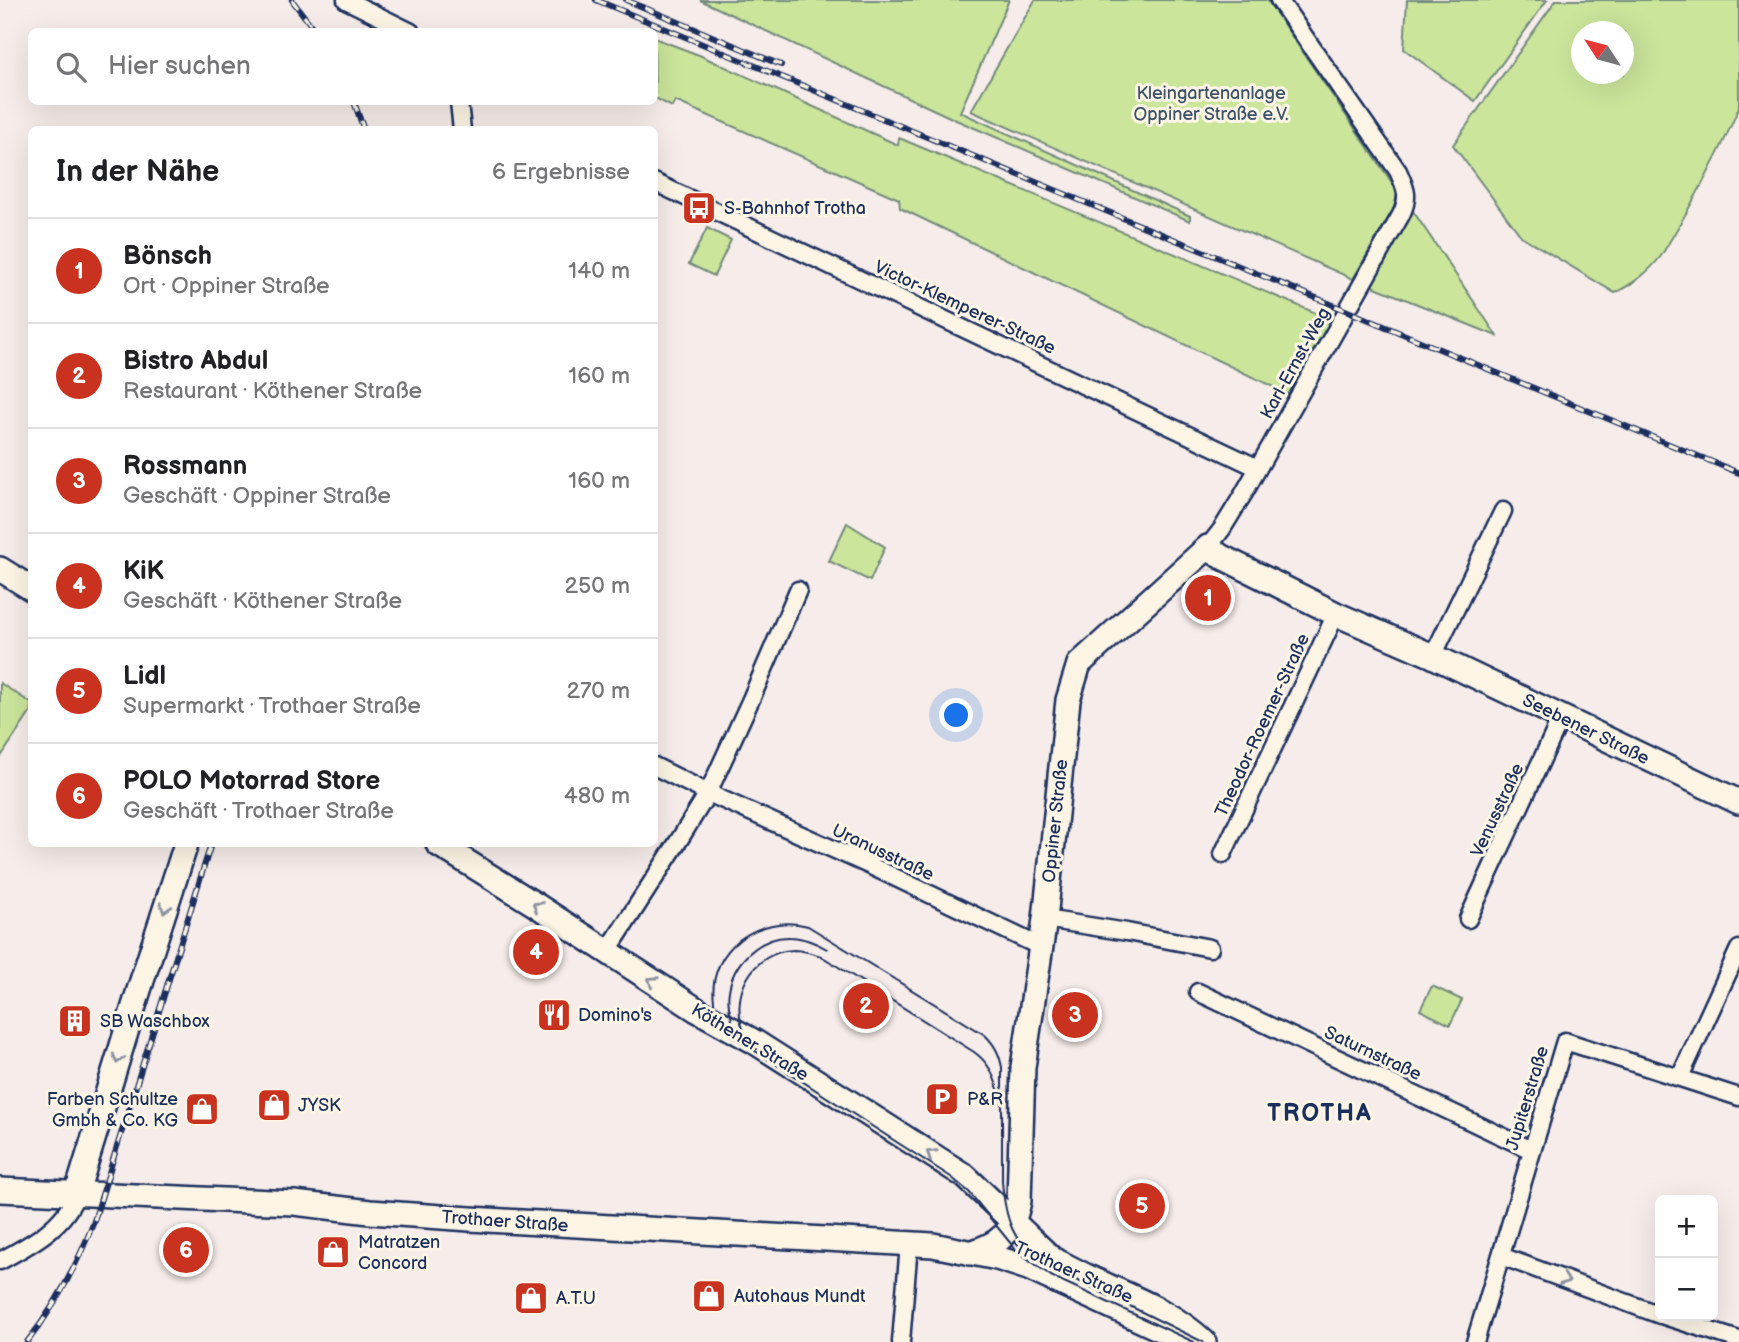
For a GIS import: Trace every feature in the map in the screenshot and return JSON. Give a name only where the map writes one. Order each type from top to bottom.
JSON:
[{"type":"main road","name":"Seebener Straße","points":[[1208,548],[1336,614],[1433,656],[1739,802]]},
{"type":"main road","name":"Oppiner Straße","points":[[1007,1231],[1019,1201],[1023,1067],[1045,919],[1069,700],[1079,664],[1208,548]]},
{"type":"main road","points":[[0,569],[28,586]]},
{"type":"main road","points":[[77,1192],[185,847]]},
{"type":"main road","name":"Köthener Straße","points":[[443,847],[710,1019],[767,1049],[956,1170],[982,1191],[1007,1231]]},
{"type":"main road","points":[[982,1191],[1002,1181],[1010,1173],[1019,1153]]},
{"type":"main road","name":"Trothaer Straße","points":[[0,1190],[294,1203],[458,1218],[933,1245],[997,1258],[1028,1268],[1188,1342]]},
{"type":"main road","points":[[970,1253],[989,1247],[1007,1231]]},
{"type":"main road","name":"Trothaer Straße","points":[[933,1245],[1007,1231],[1072,1270],[1167,1315],[1204,1342]]},
{"type":"street","points":[[346,0],[403,28]]},
{"type":"street","name":"Karl-Ernst-Weg","points":[[1208,548],[1222,530],[1258,468],[1406,205],[1407,194],[1398,171],[1279,0]]},
{"type":"street","points":[[458,105],[461,126]]},
{"type":"street","name":"Victor-Klemperer-Straße","points":[[658,184],[1258,468]]},
{"type":"street","points":[[1433,656],[1503,510]]},
{"type":"street","points":[[607,952],[708,793],[798,590]]},
{"type":"street","name":"Theodor-Roemer-Straße","points":[[1223,854],[1336,614]]},
{"type":"street","name":"Venusstraße","points":[[1468,919],[1561,718]]},
{"type":"street","name":"Uranusstraße","points":[[658,768],[1041,947]]},
{"type":"street","points":[[1045,919],[1210,948]]},
{"type":"street","points":[[1681,1077],[1739,949]]},
{"type":"street","name":"Saturnstraße","points":[[1198,992],[1531,1150]]},
{"type":"street","name":"Jupiterstraße","points":[[1475,1342],[1565,1041],[1739,1097]]},
{"type":"street","points":[[0,1261],[26,1248],[56,1225],[71,1206],[77,1192]]},
{"type":"street","points":[[901,1342],[909,1244]]},
{"type":"street","points":[[1501,1256],[1655,1312]]},
{"type":"street","points":[[1680,1321],[1739,1340]]},
{"type":"green space","points":[[700,0],[1009,0],[960,112],[1190,216],[1190,221],[956,120]]},
{"type":"green space","name":"Kleingartenanlage Oppiner Straße e.V.","points":[[1035,0],[1267,0],[1397,190],[1395,206],[1353,279],[971,111]]},
{"type":"green space","points":[[1407,0],[1547,0],[1475,101],[1404,49]]},
{"type":"green space","points":[[1556,0],[1739,0],[1739,107],[1703,183],[1661,256],[1651,268],[1615,293],[1521,236],[1453,145]]},
{"type":"green space","points":[[658,40],[699,55],[898,145],[899,138],[1331,321],[1290,395],[900,208],[899,199],[675,101],[672,107],[658,100]]},
{"type":"green space","points":[[1413,211],[1497,336],[1370,285]]},
{"type":"green space","points":[[707,228],[731,240],[714,276],[689,264]]},
{"type":"green space","points":[[847,523],[885,547],[870,581],[829,561]]},
{"type":"green space","points":[[0,683],[28,701],[28,716],[0,758]]},
{"type":"green space","points":[[1432,986],[1462,1000],[1450,1025],[1420,1010]]},
{"type":"tram line","points":[[1194,1342],[1051,1276],[1016,1250],[969,1192],[951,1177],[735,1038],[721,1024],[714,1004],[714,982],[728,951],[740,939],[755,930],[790,923],[808,926],[985,1035],[996,1050],[1002,1067],[1002,1181],[1005,1207],[1017,1238],[1044,1264],[1203,1342]]},
{"type":"tram line","points":[[733,1024],[729,991],[736,970],[750,953],[768,941],[790,937],[827,949]]},
{"type":"tram line","points":[[757,1049],[747,1038],[741,1021],[739,1007],[747,979],[755,968],[779,952],[801,951],[821,956],[974,1052],[989,1068],[998,1089]]},
{"type":"railway","points":[[292,0],[313,28]]},
{"type":"railway","points":[[596,0],[1739,473]]},
{"type":"railway","points":[[626,0],[781,65]]},
{"type":"railway","points":[[355,105],[363,126]]},
{"type":"railway","points":[[27,1342],[64,1286],[93,1224],[210,847]]},
{"type":"place","name":"S-Bahnhof Trotha","points":[[699,208]]},
{"type":"place","name":"Bönsch","points":[[1208,598]]},
{"type":"place","name":"KiK","points":[[536,952]]},
{"type":"place","name":"Bistro Abdul","points":[[866,1006]]},
{"type":"place","name":"Domino's","points":[[554,1015]]},
{"type":"place","name":"Rossmann","points":[[1075,1015]]},
{"type":"place","name":"SB Waschbox","points":[[75,1021]]},
{"type":"place","name":"P&R","points":[[942,1099]]},
{"type":"place","name":"JYSK","points":[[274,1105]]},
{"type":"place","name":"Farben Schultze Gmbh & Co. KG","points":[[202,1109]]},
{"type":"place","name":"Lidl","points":[[1142,1206]]},
{"type":"place","name":"POLO Motorrad Store","points":[[186,1250]]},
{"type":"place","name":"Matratzen Concord","points":[[333,1252]]},
{"type":"place","name":"Autohaus Mundt","points":[[709,1296]]},
{"type":"place","name":"A.T.U","points":[[531,1298]]},
{"type":"district","name":"TROTHA","points":[[1320,1113]]}]
